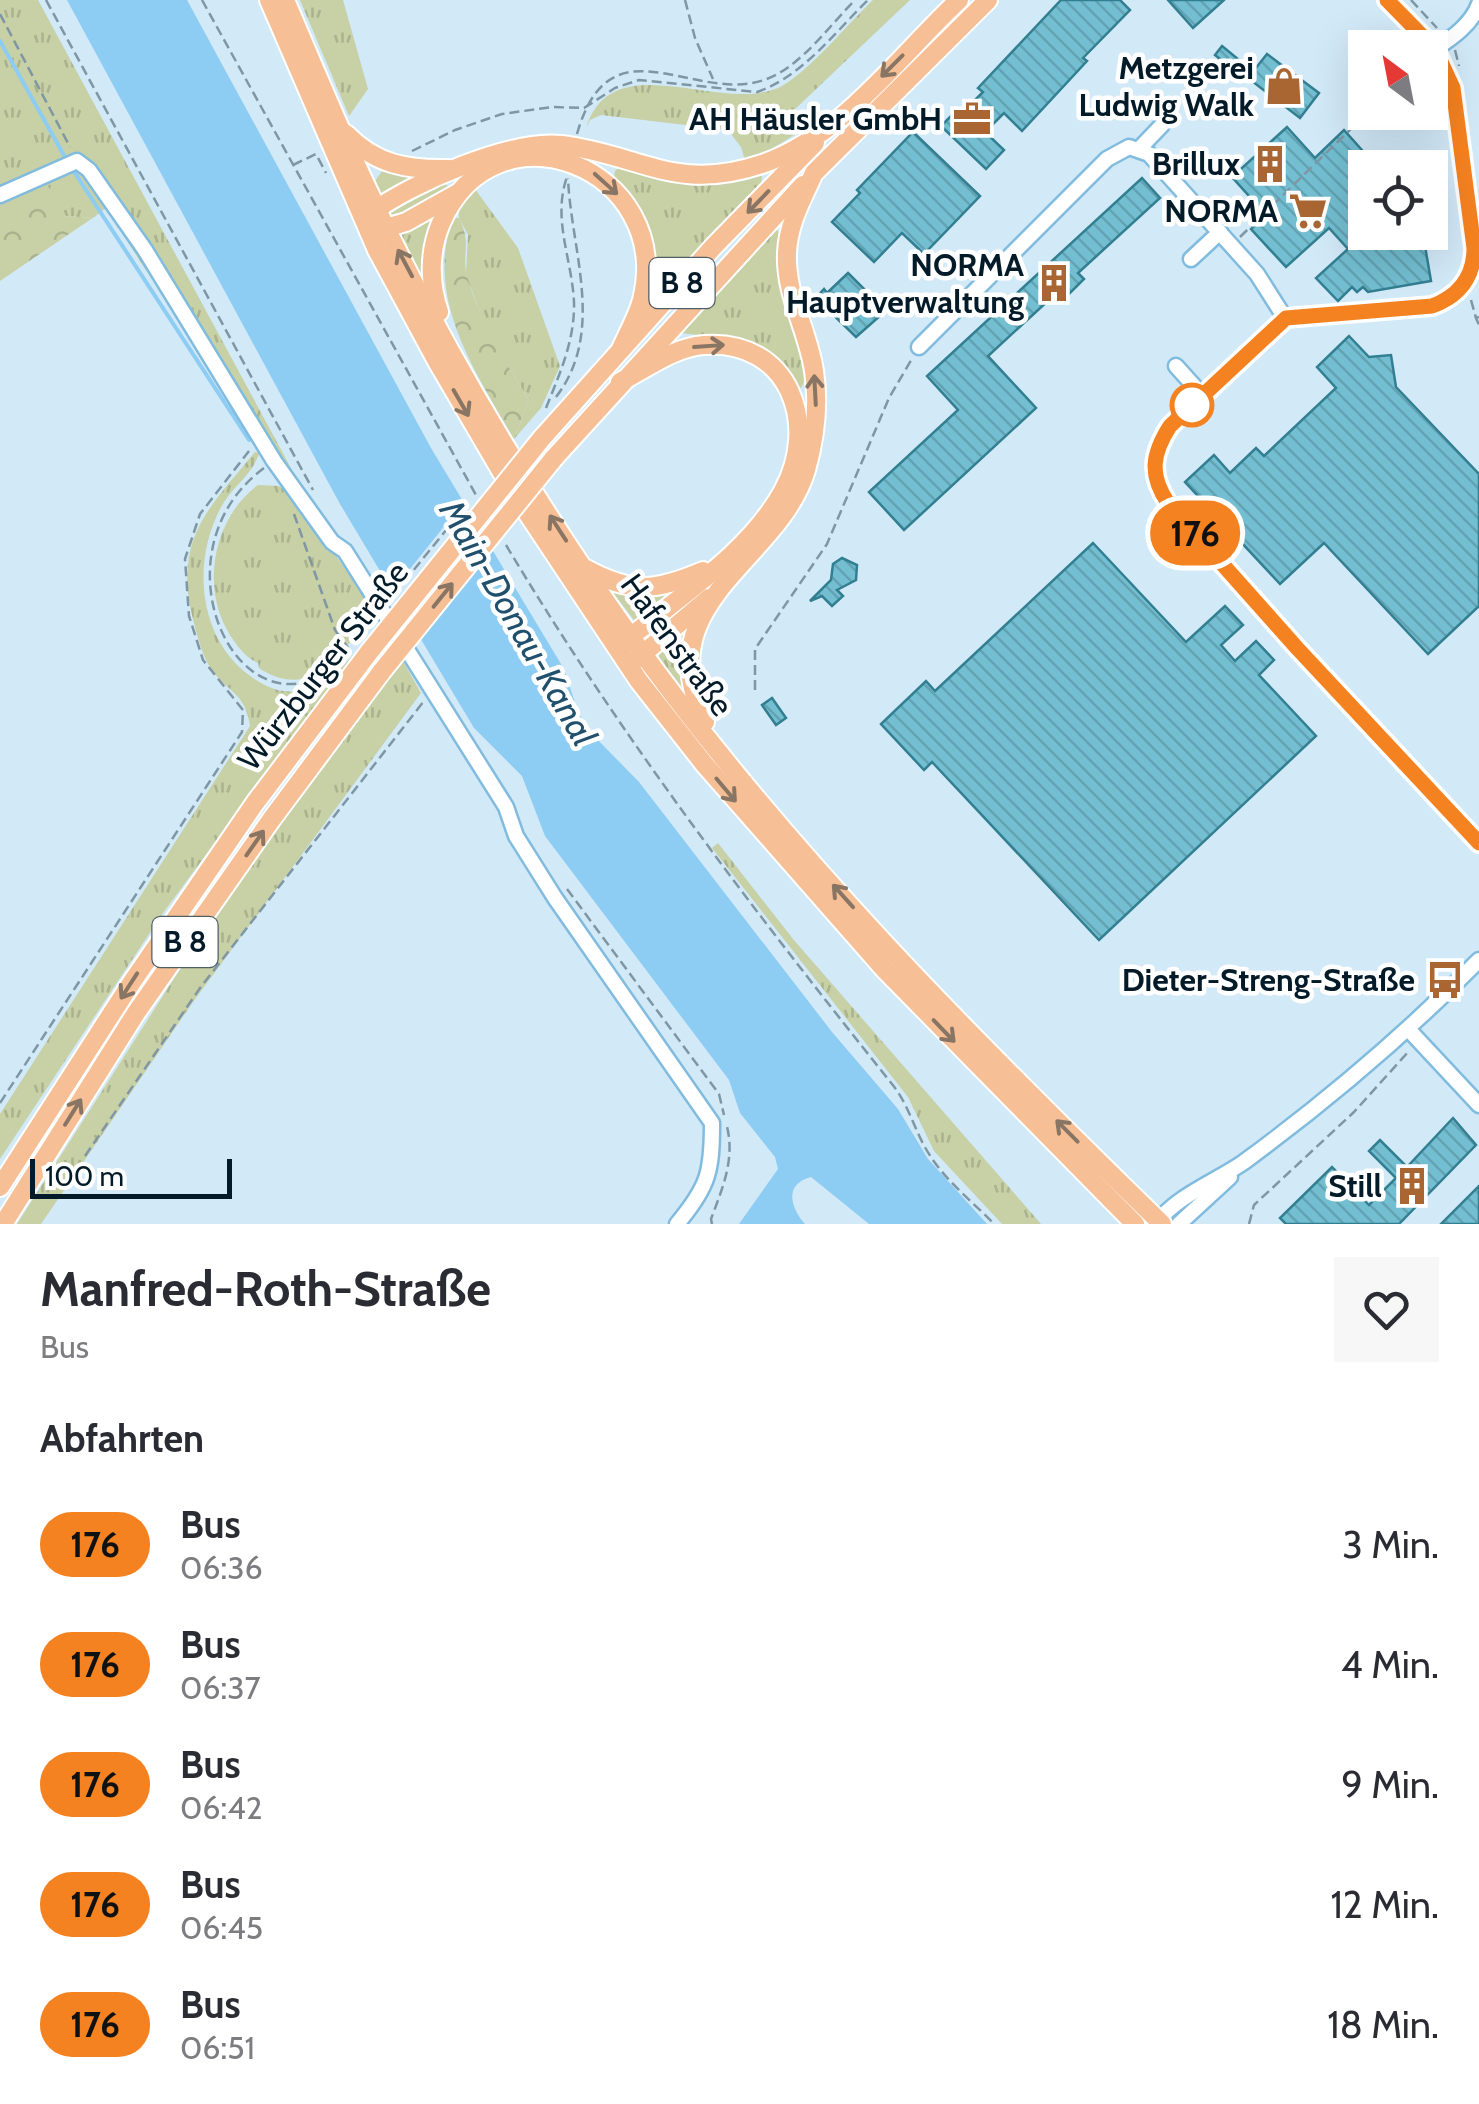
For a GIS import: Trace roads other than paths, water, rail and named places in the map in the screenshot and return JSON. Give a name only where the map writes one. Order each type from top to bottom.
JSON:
[{"type":"main road","name":"Hafenstraße","points":[[269,0],[438,363],[514,493],[636,659],[704,765],[826,905],[964,1052],[1135,1224]]},
{"type":"main road","name":"Hafenstraße","points":[[285,0],[340,127],[374,222],[524,477],[583,567],[624,642]]},
{"type":"main road","name":"B 8","points":[[826,132],[958,0]]},
{"type":"main road","name":"B 8","points":[[814,174],[988,0]]},
{"type":"main road","points":[[340,127],[360,148],[382,161],[416,170],[455,169]]},
{"type":"main road","points":[[374,222],[455,169],[515,148],[560,145],[689,176],[715,175],[767,162],[826,132]]},
{"type":"main road","name":"Würzburger Straße","points":[[0,1187],[132,982],[255,803],[370,651],[542,438],[826,132]]},
{"type":"main road","points":[[456,360],[436,306],[432,256],[435,237],[457,194],[476,176],[499,164],[548,156],[568,161],[607,182],[627,205],[638,227],[646,262],[642,300],[621,349]]},
{"type":"main road","points":[[636,659],[712,594],[779,520],[796,493],[810,457],[816,411],[814,370],[791,297],[787,250],[800,203],[814,174]]},
{"type":"main road","name":"Würzburger Straße","points":[[3,1224],[136,1013],[271,820],[382,671],[620,382],[814,174]]},
{"type":"main road","points":[[374,222],[457,194]]},
{"type":"main road","points":[[620,382],[676,352],[699,345],[725,345],[747,351],[768,364],[790,392],[797,406],[801,435],[788,480],[754,532],[624,642]]},
{"type":"main road","points":[[583,567],[629,587],[654,588],[717,565]]},
{"type":"main road","points":[[712,594],[693,646],[691,678],[696,702],[724,758]]},
{"type":"main road","name":"Hafenstraße","points":[[636,659],[900,959],[1159,1223]]},
{"type":"street","points":[[1386,0],[1423,30]]},
{"type":"street","points":[[1448,39],[1478,11],[1479,4]]},
{"type":"street","points":[[1448,70],[1470,207],[1474,263],[1466,282],[1445,302],[1432,306],[1286,318],[1170,426],[1157,446],[1153,465],[1159,490],[1297,648],[1479,843]]},
{"type":"street","points":[[1140,148],[1162,126]]},
{"type":"street","points":[[919,348],[1107,159],[1129,147],[1149,154],[1257,274],[1286,318]]},
{"type":"street","points":[[0,195],[71,164],[89,170],[145,250],[274,461],[323,531],[345,551],[506,807],[516,836],[712,1123],[712,1168],[695,1203],[678,1224]]},
{"type":"street","points":[[1191,259],[1220,232]]},
{"type":"street","points":[[1176,366],[1203,396]]},
{"type":"street","points":[[1159,1223],[1175,1204],[1244,1162],[1414,1036],[1479,960]]},
{"type":"street","points":[[1414,1036],[1479,1105]]},
{"type":"street","points":[[1180,1224],[1244,1162]]},
{"type":"street","points":[[1196,1224],[1200,1208]]},
{"type":"water","name":"Main-Donau-Kanal","points":[[67,0],[187,0],[431,448],[564,669],[578,712],[591,733],[639,782],[832,1032],[898,1109],[928,1159],[987,1224],[869,1224],[811,1177],[797,1185],[792,1197],[805,1224],[739,1224],[778,1169],[775,1157],[740,1113],[729,1080],[545,836],[522,776],[474,728],[340,504]]},
{"type":"waterway","points":[[0,41],[66,159]]},
{"type":"waterway","points":[[71,167],[249,440]]},
{"type":"place","name":"Metzgerei Ludwig Walk","points":[[1284,86]]},
{"type":"place","name":"AH Häusler GmbH","points":[[972,119]]},
{"type":"place","name":"Brillux","points":[[1270,164]]},
{"type":"place","name":"NORMA","points":[[1308,211]]},
{"type":"place","name":"NORMA Hauptverwaltung","points":[[1054,283]]},
{"type":"place","name":"Dieter-Streng-Straße","points":[[1445,980]]},
{"type":"place","name":"Still","points":[[1412,1186]]}]
